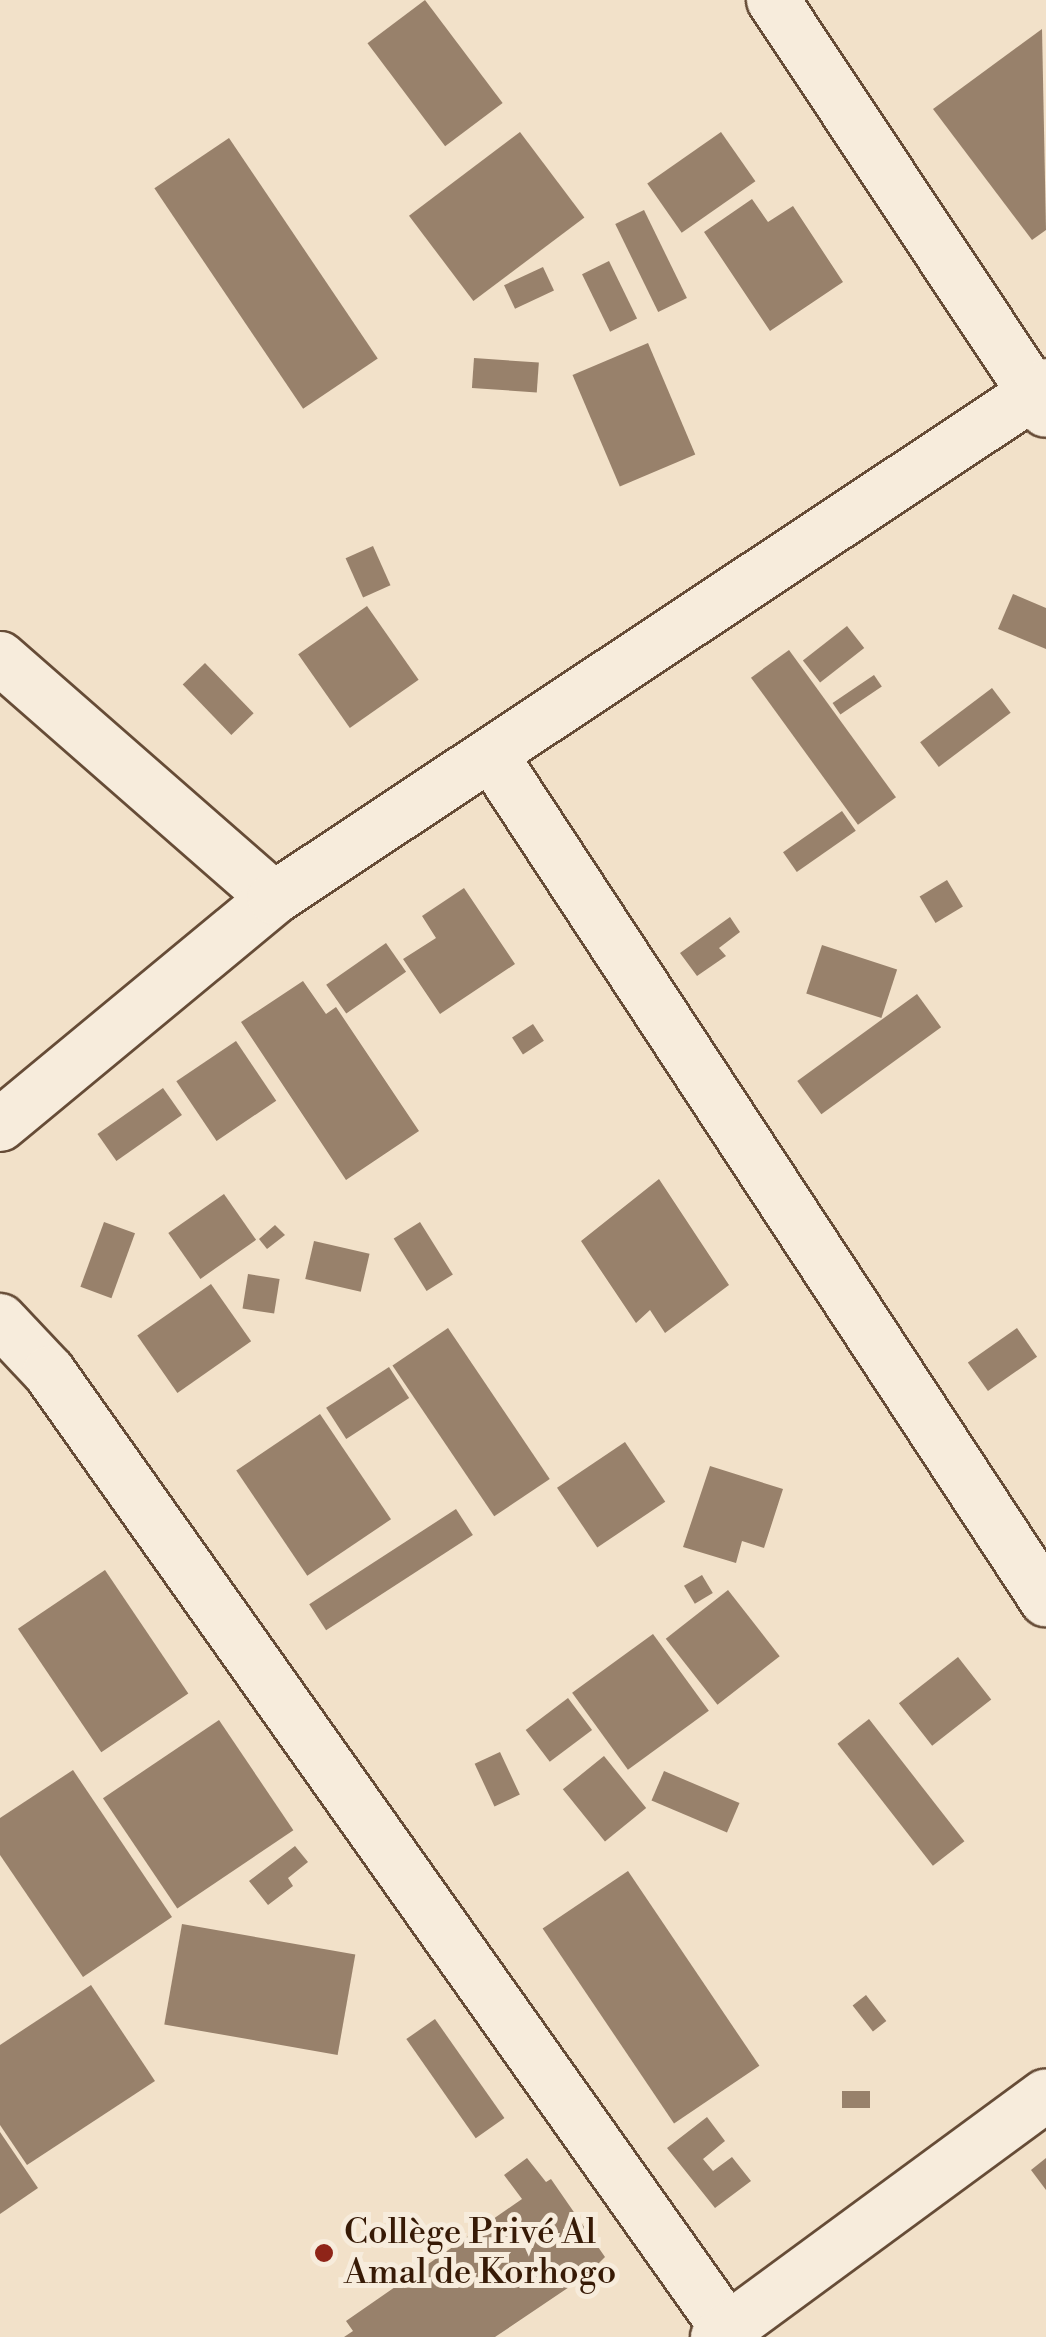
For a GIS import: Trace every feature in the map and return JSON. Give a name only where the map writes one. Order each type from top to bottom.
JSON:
[{"type":"street","points":[[0,1125],[274,898],[1042,396],[774,0]]},
{"type":"street","points":[[0,658],[274,898]]},
{"type":"street","points":[[492,756],[1046,1600]]},
{"type":"street","points":[[0,1320],[49,1372],[726,2335],[1046,2095]]},
{"type":"building","points":[[425,0],[503,103],[445,146],[367,43]]},
{"type":"building","points":[[1042,29],[1046,230],[1032,240],[933,109]]},
{"type":"building","points":[[520,132],[584,217],[473,301],[409,216]]},
{"type":"building","points":[[721,132],[755,181],[682,233],[647,184]]},
{"type":"building","points":[[229,138],[378,359],[303,409],[154,188]]},
{"type":"building","points":[[752,199],[768,222],[793,206],[843,282],[770,331],[704,232]]},
{"type":"building","points":[[644,210],[687,298],[658,312],[615,224]]},
{"type":"building","points":[[609,261],[637,319],[610,332],[582,274]]},
{"type":"building","points":[[543,267],[554,291],[515,309],[504,285]]},
{"type":"building","points":[[648,343],[695,454],[620,486],[573,375]]},
{"type":"building","points":[[474,358],[539,363],[537,392],[472,388]]},
{"type":"building","points":[[373,546],[390,585],[363,597],[346,558]]},
{"type":"building","points":[[1013,594],[1046,608],[1046,649],[998,629]]},
{"type":"building","points":[[367,606],[419,680],[350,728],[298,654]]},
{"type":"building","points":[[847,626],[864,648],[820,683],[803,660]]},
{"type":"building","points":[[789,650],[896,797],[858,825],[751,678]]},
{"type":"building","points":[[205,663],[254,713],[231,735],[183,685]]},
{"type":"building","points":[[874,675],[882,687],[840,715],[833,703]]},
{"type":"building","points":[[992,688],[1011,713],[939,767],[920,742]]},
{"type":"building","points":[[842,811],[856,831],[797,872],[783,852]]},
{"type":"building","points":[[947,880],[963,907],[936,923],[920,896]]},
{"type":"building","points":[[464,888],[515,964],[440,1014],[403,959],[436,938],[422,916]]},
{"type":"building","points":[[730,917],[740,932],[719,948],[726,956],[697,976],[680,953]]},
{"type":"building","points":[[386,943],[406,972],[346,1014],[326,985]]},
{"type":"building","points":[[822,945],[897,969],[881,1018],[806,994]]},
{"type":"building","points":[[303,981],[326,1014],[336,1007],[419,1131],[346,1180],[241,1022]]},
{"type":"building","points":[[917,994],[941,1027],[821,1114],[797,1081]]},
{"type":"building","points":[[533,1024],[544,1041],[523,1054],[512,1038]]},
{"type":"building","points":[[236,1041],[276,1101],[217,1141],[176,1081]]},
{"type":"building","points":[[163,1088],[182,1115],[116,1161],[97,1134]]},
{"type":"building","points":[[659,1179],[729,1285],[665,1333],[650,1310],[636,1323],[581,1241]]},
{"type":"building","points":[[224,1194],[256,1240],[200,1279],[168,1233]]},
{"type":"building","points":[[104,1222],[135,1233],[111,1298],[80,1287]]},
{"type":"building","points":[[420,1222],[453,1275],[427,1291],[394,1238]]},
{"type":"building","points":[[275,1225],[285,1235],[267,1249],[259,1239]]},
{"type":"building","points":[[314,1241],[370,1254],[361,1292],[305,1279]]},
{"type":"building","points":[[248,1274],[280,1279],[274,1314],[243,1309]]},
{"type":"building","points":[[211,1284],[251,1341],[177,1393],[137,1336]]},
{"type":"building","points":[[448,1328],[550,1479],[494,1516],[392,1365]]},
{"type":"building","points":[[1017,1328],[1037,1357],[988,1391],[968,1362]]},
{"type":"building","points":[[389,1367],[409,1398],[346,1439],[326,1408]]},
{"type":"building","points":[[320,1414],[391,1519],[307,1576],[236,1470]]},
{"type":"building","points":[[625,1442],[665,1502],[597,1548],[557,1488]]},
{"type":"building","points":[[710,1466],[783,1489],[764,1548],[742,1541],[736,1563],[683,1547]]},
{"type":"building","points":[[456,1509],[473,1535],[326,1630],[309,1604]]},
{"type":"building","points":[[105,1570],[188,1694],[101,1752],[18,1629]]},
{"type":"building","points":[[702,1575],[713,1593],[695,1604],[684,1586]]},
{"type":"building","points":[[728,1590],[780,1656],[717,1705],[666,1639]]},
{"type":"building","points":[[653,1634],[709,1711],[628,1770],[572,1693]]},
{"type":"building","points":[[958,1657],[991,1700],[932,1746],[899,1703]]},
{"type":"building","points":[[568,1698],[592,1730],[550,1762],[526,1730]]},
{"type":"building","points":[[869,1719],[964,1841],[933,1866],[837,1744]]},
{"type":"building","points":[[219,1720],[293,1830],[177,1909],[103,1798]]},
{"type":"building","points":[[500,1752],[520,1795],[494,1806],[475,1764]]},
{"type":"building","points":[[604,1756],[646,1808],[605,1841],[563,1789]]},
{"type":"building","points":[[73,1770],[172,1917],[83,1977],[0,1855],[0,1818]]},
{"type":"building","points":[[664,1771],[739,1803],[727,1832],[651,1800]]},
{"type":"building","points":[[295,1846],[308,1862],[288,1878],[293,1886],[268,1905],[249,1881]]},
{"type":"building","points":[[628,1871],[759,2066],[674,2123],[543,1929]]},
{"type":"building","points":[[182,1924],[355,1955],[338,2055],[164,2024]]},
{"type":"building","points":[[91,1985],[155,2081],[27,2165],[0,2125],[0,2045]]},
{"type":"building","points":[[866,1995],[886,2021],[873,2031],[853,2005]]},
{"type":"building","points":[[435,2019],[504,2118],[476,2138],[406,2039]]},
{"type":"building","points":[[842,2091],[870,2091],[870,2108],[842,2108]]},
{"type":"building","points":[[707,2117],[725,2141],[703,2159],[713,2171],[732,2157],[751,2181],[715,2208],[667,2148]]},
{"type":"building","points":[[0,2132],[38,2188],[0,2214]]},
{"type":"building","points":[[527,2158],[546,2182],[551,2179],[605,2257],[587,2275],[495,2337],[344,2337],[353,2331],[346,2321],[522,2199],[504,2175]]},
{"type":"building","points":[[1046,2158],[1046,2190],[1031,2170]]},
{"type":"place","name":"Collège Privé Al Amal de Korhogo","points":[[324,2253]]}]
